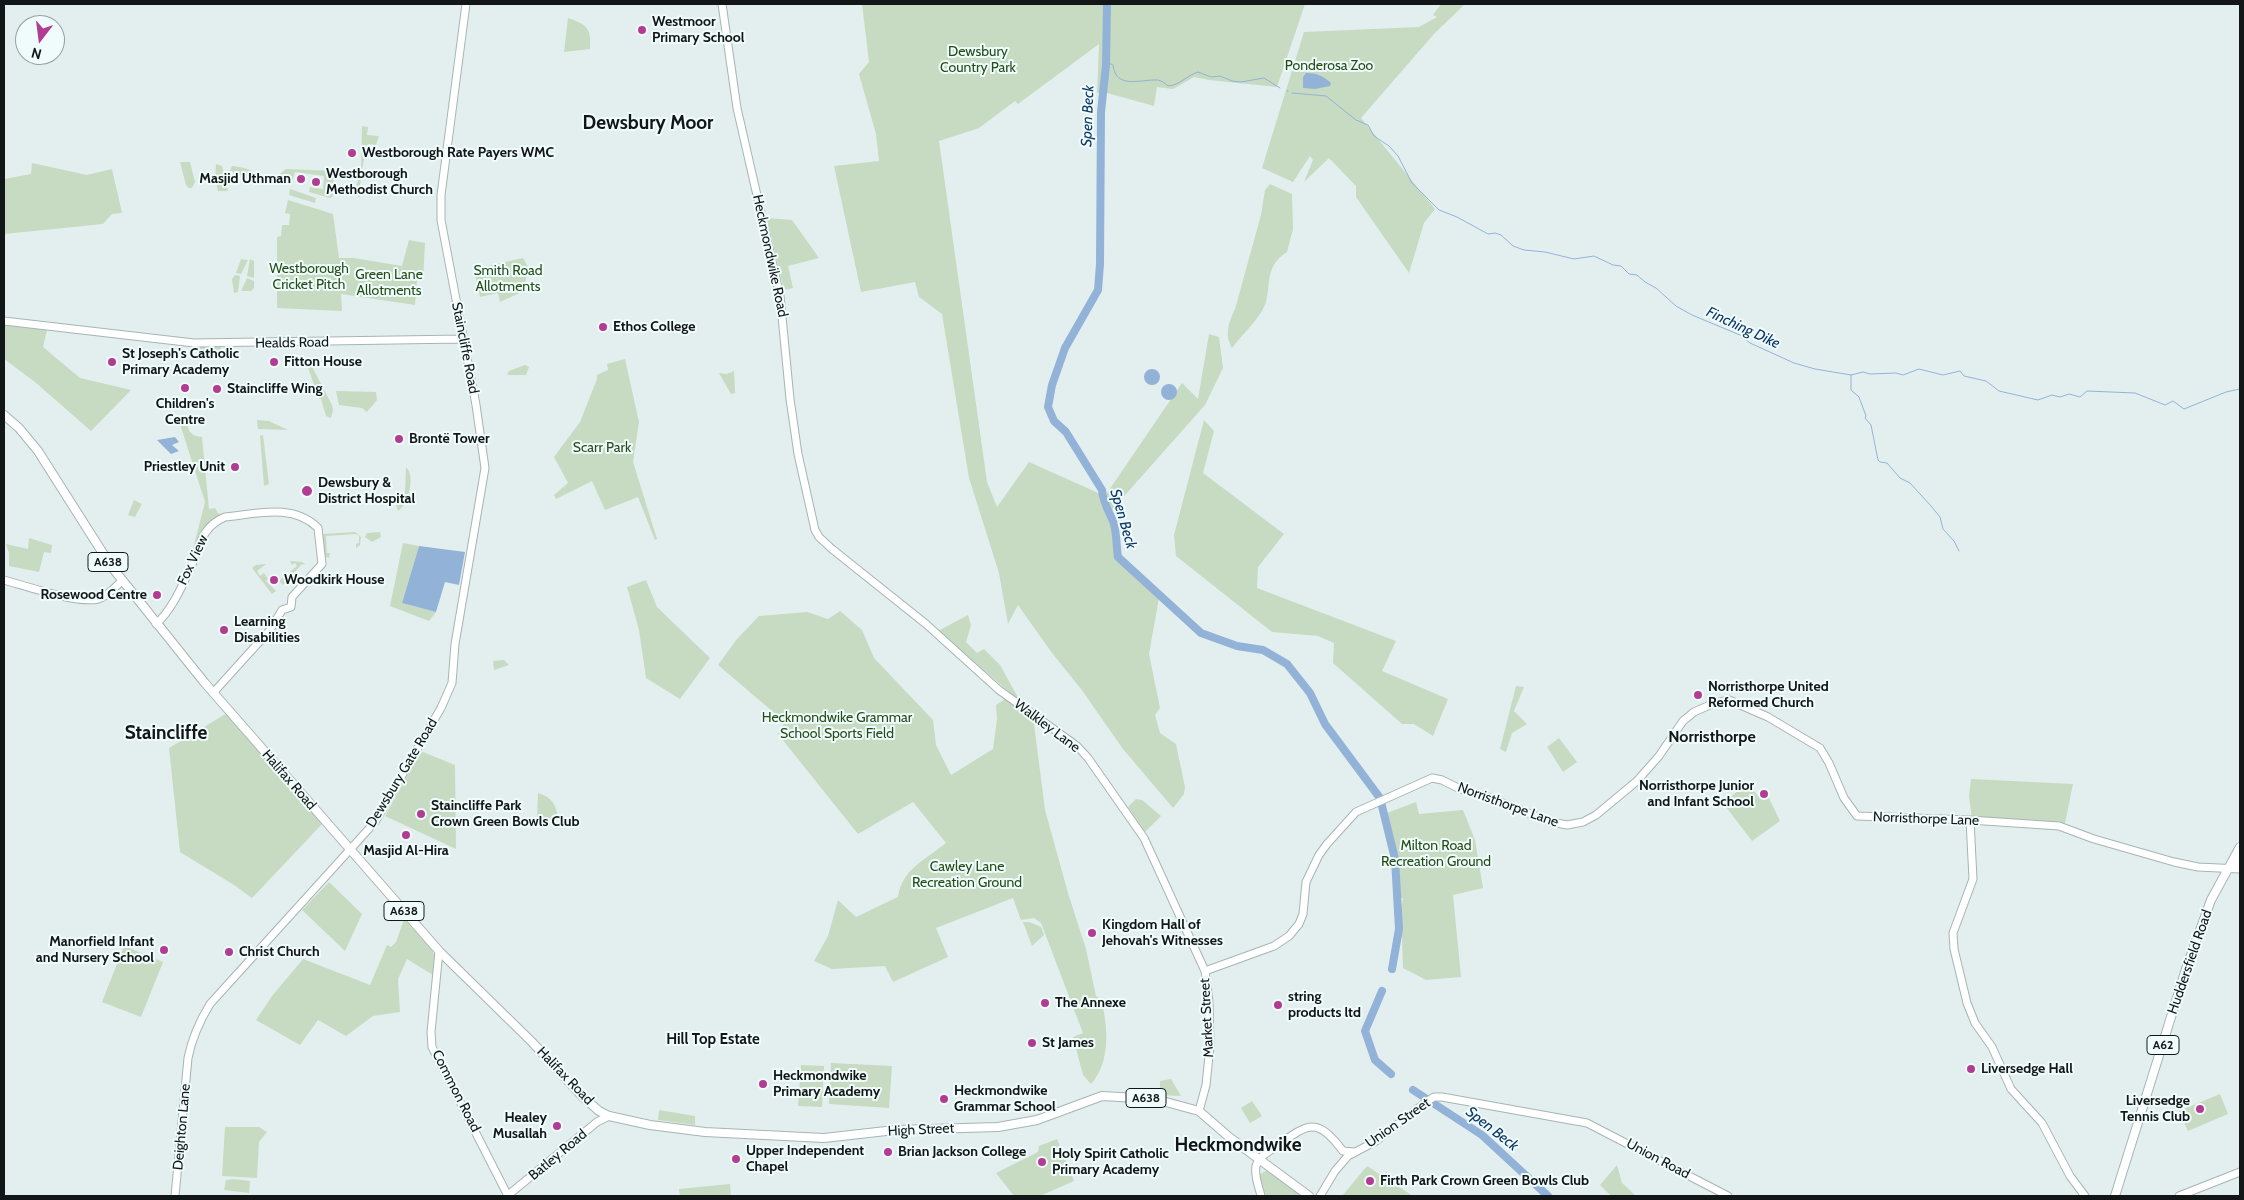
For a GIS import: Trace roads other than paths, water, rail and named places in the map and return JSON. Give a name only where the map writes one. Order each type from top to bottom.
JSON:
[{"type":"main road","name":"Halifax Road","points":[[4,415],[19,428],[43,459],[87,530],[122,580],[213,693],[439,951],[531,1041],[583,1098],[609,1116]]},
{"type":"main road","name":"Huddersfield Road","points":[[2115,1196],[2186,969],[2211,900],[2240,847]]},
{"type":"main road","points":[[2234,857],[2240,867]]},
{"type":"main road","name":"High Street","points":[[609,1116],[705,1132],[824,1138],[895,1130],[992,1128],[1013,1125],[1037,1120],[1102,1096],[1162,1100],[1199,1111]]},
{"type":"main road","name":"A638","points":[[1199,1111],[1231,1139],[1260,1158],[1309,1196]]},
{"type":"street","name":"Staincliffe Road","points":[[449,692],[452,683],[455,644],[484,468],[476,405],[442,233],[441,208],[466,4]]},
{"type":"street","name":"Heckmondwike Road","points":[[722,4],[737,108],[780,296],[791,408],[810,512],[819,538],[842,557]]},
{"type":"street","name":"Healds Road","points":[[4,321],[194,343],[462,339]]},
{"type":"street","name":"Fox View","points":[[156,624],[166,616],[190,568],[200,541],[208,528],[225,517],[273,512],[292,513],[306,518],[318,528],[322,564],[292,597],[291,607],[282,610],[270,630],[213,693]]},
{"type":"street","name":"Walkley Lane","points":[[842,557],[926,624],[1010,698],[1077,746],[1144,838],[1205,970]]},
{"type":"street","points":[[4,580],[62,596],[93,600],[104,597],[122,580]]},
{"type":"street","name":"Dewsbury Gate Road","points":[[188,1058],[191,1041],[210,1004],[350,851],[381,812],[449,692]]},
{"type":"street","name":"Norristhorpe Lane","points":[[1205,970],[1274,946],[1288,936],[1299,924],[1303,914],[1306,882],[1319,855],[1356,812],[1432,778],[1442,780],[1460,789],[1551,822],[1567,826],[1583,822],[1596,815],[1637,781],[1660,756],[1683,721],[1712,704],[1729,700],[1768,717],[1820,748],[1829,763],[1844,798],[1857,816],[1970,820],[2059,826],[2174,862],[2198,867],[2240,867]]},
{"type":"street","points":[[1970,820],[1972,879],[1953,934],[1954,949],[1967,1003],[1974,1023],[1992,1047],[2011,1089],[2042,1123],[2070,1176],[2085,1196]]},
{"type":"street","name":"Common Road","points":[[439,951],[431,1032],[432,1047],[508,1196]]},
{"type":"street","name":"Market Street","points":[[1199,1111],[1209,1065],[1209,1002],[1205,970]]},
{"type":"street","name":"Deighton Lane","points":[[175,1196],[188,1058]]},
{"type":"street","name":"Union Street","points":[[1320,1196],[1342,1163],[1354,1152],[1376,1141],[1434,1097],[1451,1098],[1587,1123]]},
{"type":"street","points":[[1186,1106],[1202,1100]]},
{"type":"street","name":"Batley Road","points":[[508,1196],[591,1127],[609,1116]]},
{"type":"street","name":"Union Road","points":[[1587,1123],[1728,1196]]},
{"type":"street","points":[[1261,1196],[1256,1171],[1260,1158],[1298,1131],[1311,1127],[1322,1129],[1331,1134],[1343,1151],[1354,1152]]},
{"type":"street","points":[[1341,1148],[1342,1163]]},
{"type":"street","points":[[2179,1196],[2240,1172]]},
{"type":"water","points":[[1306,73],[1322,77],[1331,83],[1330,86],[1315,89],[1303,88],[1303,77]]},
{"type":"water","points":[[1152,369],[1158,371],[1160,377],[1158,383],[1152,385],[1146,383],[1144,377],[1146,371]]},
{"type":"water","points":[[1169,384],[1175,386],[1177,392],[1175,398],[1169,400],[1163,398],[1161,392],[1163,386]]},
{"type":"water","points":[[175,437],[179,442],[172,445],[179,451],[171,454],[157,440]]},
{"type":"water","points":[[419,546],[465,552],[459,585],[445,582],[436,612],[402,603]]},
{"type":"waterway","name":"Spen Beck","points":[[1107,4],[1106,65],[1101,112],[1100,264],[1098,290],[1065,348],[1052,385],[1048,407],[1054,421],[1066,432],[1102,490],[1114,525],[1118,557],[1201,633],[1237,646],[1263,650],[1287,664],[1310,693],[1325,724],[1380,798],[1395,859],[1399,929],[1392,969]]},
{"type":"waterway","name":"Finching Dike","points":[[1106,62],[1113,65],[1115,73],[1119,78],[1130,82],[1158,80],[1168,86],[1176,84],[1198,72],[1211,77],[1220,76],[1232,81],[1241,82],[1264,78],[1280,88]]},
{"type":"waterway","name":"Finching Dike","points":[[1292,93],[1326,96],[1356,120],[1368,125],[1374,136],[1389,146],[1398,156],[1412,183],[1439,210],[1457,217],[1488,234],[1495,233],[1501,235],[1513,246],[1524,250],[1545,252],[1574,259],[1594,256],[1613,265],[1621,266],[1629,274],[1637,275],[1656,288],[1676,306],[1692,315],[1740,335],[1750,343],[1794,363],[1815,369],[1851,375],[1863,372],[1903,375],[1919,369],[1943,375],[1960,371],[1964,376],[1986,381],[1999,391],[2038,400],[2052,395],[2060,397],[2069,394],[2080,397],[2087,391],[2135,393],[2165,405],[2173,401],[2184,409],[2226,392],[2240,389]]},
{"type":"waterway","points":[[1851,375],[1851,390],[1859,397],[1866,416],[1865,418],[1871,425],[1878,460],[1887,463],[1900,478],[1910,483],[1931,506],[1940,517],[1943,529],[1954,541],[1959,551]]},
{"type":"waterway","name":"Spen Beck","points":[[1382,991],[1365,1031],[1375,1060],[1391,1074]]},
{"type":"waterway","name":"Spen Beck","points":[[1413,1090],[1482,1135],[1548,1196]]},
{"type":"place","name":"Westmoor Primary School","points":[[642,30]]},
{"type":"place","name":"Westborough Rate Payers WMC","points":[[352,153]]},
{"type":"place","name":"Masjid Uthman","points":[[301,179]]},
{"type":"place","name":"Westborough Methodist Church","points":[[316,182]]},
{"type":"place","name":"Ethos College","points":[[603,327]]},
{"type":"place","name":"St Joseph's Catholic Primary Academy","points":[[112,362]]},
{"type":"place","name":"Fitton House","points":[[274,362]]},
{"type":"place","name":"Children's Centre","points":[[185,388]]},
{"type":"place","name":"Staincliffe Wing","points":[[217,389]]},
{"type":"place","name":"Brontë Tower","points":[[399,439]]},
{"type":"place","name":"Priestley Unit","points":[[235,467]]},
{"type":"place","name":"Dewsbury & District Hospital","points":[[307,491]]},
{"type":"place","name":"Woodkirk House","points":[[274,580]]},
{"type":"place","name":"Rosewood Centre","points":[[157,595]]},
{"type":"place","name":"Learning Disabilities","points":[[224,630]]},
{"type":"place","name":"Norristhorpe United Reformed Church","points":[[1698,695]]},
{"type":"place","name":"Norristhorpe Junior and Infant School","points":[[1764,794]]},
{"type":"place","name":"Staincliffe Park Crown Green Bowls Club","points":[[421,814]]},
{"type":"place","name":"Masjid Al-Hira","points":[[406,835]]},
{"type":"place","name":"Kingdom Hall of Jehovah's Witnesses","points":[[1092,933]]},
{"type":"place","name":"Manorfield Infant and Nursery School","points":[[164,950]]},
{"type":"place","name":"Christ Church","points":[[229,952]]},
{"type":"place","name":"The Annexe","points":[[1045,1003]]},
{"type":"place","name":"string products ltd","points":[[1278,1005]]},
{"type":"place","name":"St James","points":[[1032,1043]]},
{"type":"place","name":"Liversedge Hall","points":[[1971,1069]]},
{"type":"place","name":"Heckmondwike Primary Academy","points":[[763,1084]]},
{"type":"place","name":"Heckmondwike Grammar School","points":[[944,1099]]},
{"type":"place","name":"Liversedge Tennis Club","points":[[2200,1109]]},
{"type":"place","name":"Healey Musallah","points":[[557,1126]]},
{"type":"place","name":"Brian Jackson College","points":[[888,1152]]},
{"type":"place","name":"Upper Independent Chapel","points":[[736,1159]]},
{"type":"place","name":"Holy Spirit Catholic Primary Academy","points":[[1042,1162]]},
{"type":"place","name":"Firth Park Crown Green Bowls Club","points":[[1370,1181]]},
{"type":"district","name":"Dewsbury Moor","points":[[648,123]]},
{"type":"district","name":"Staincliffe","points":[[166,733]]},
{"type":"district","name":"Norristhorpe","points":[[1712,737]]},
{"type":"district","name":"Hill Top Estate","points":[[713,1040]]},
{"type":"district","name":"Heckmondwike","points":[[1238,1145]]},
{"type":"park label","name":"Dewsbury Country Park","points":[[978,60]]},
{"type":"park label","name":"Ponderosa Zoo","points":[[1329,66]]},
{"type":"park label","name":"Westborough Cricket Pitch","points":[[309,278]]},
{"type":"park label","name":"Smith Road Allotments","points":[[508,280]]},
{"type":"park label","name":"Green Lane Allotments","points":[[389,284]]},
{"type":"park label","name":"Scarr Park","points":[[602,448]]},
{"type":"park label","name":"Heckmondwike Grammar School Sports Field","points":[[837,726]]},
{"type":"park label","name":"Milton Road Recreation Ground","points":[[1436,854]]},
{"type":"park label","name":"Cawley Lane Recreation Ground","points":[[967,876]]}]
